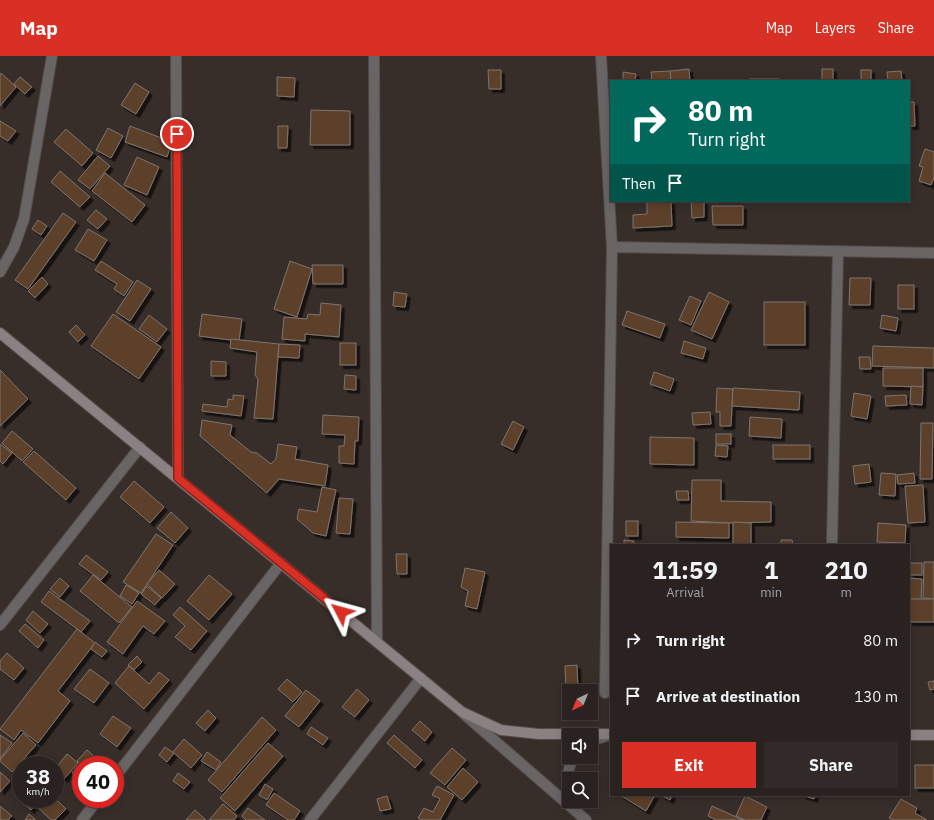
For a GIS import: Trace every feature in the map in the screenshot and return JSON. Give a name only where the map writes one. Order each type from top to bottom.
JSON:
[{"type":"street","points":[[0,272],[14,247],[24,219],[52,56]]},
{"type":"street","points":[[176,56],[178,478]]},
{"type":"street","points":[[374,56],[377,641]]},
{"type":"street","points":[[601,56],[612,247],[605,693]]},
{"type":"street","points":[[612,247],[934,253]]},
{"type":"street","points":[[832,544],[838,252]]},
{"type":"street","points":[[0,333],[377,641],[462,712],[586,820]]},
{"type":"street","points":[[0,625],[140,447]]},
{"type":"street","points":[[124,765],[281,563]]},
{"type":"street","points":[[310,820],[421,678]]},
{"type":"street","points":[[462,712],[501,730],[539,734],[610,734]]},
{"type":"street","points":[[598,739],[610,734]]},
{"type":"street","points":[[910,735],[934,735]]},
{"type":"street","points":[[82,820],[91,808]]},
{"type":"street","points":[[576,808],[586,820]]},
{"type":"building","points":[[689,69],[690,80],[671,80],[670,71]]},
{"type":"building","points":[[822,69],[833,69],[833,80],[822,80]]},
{"type":"building","points":[[488,70],[501,70],[501,89],[489,89]]},
{"type":"building","points":[[861,70],[871,70],[871,80],[861,80]]},
{"type":"building","points":[[670,71],[671,80],[652,80],[651,72]]},
{"type":"building","points":[[901,71],[902,80],[888,80],[887,72]]},
{"type":"building","points":[[623,72],[636,74],[635,80],[623,80]]},
{"type":"building","points":[[1,73],[16,87],[0,106],[0,75]]},
{"type":"building","points":[[20,77],[32,87],[25,94],[14,84]]},
{"type":"building","points":[[277,77],[295,78],[294,97],[277,96]]},
{"type":"building","points":[[750,79],[779,79],[779,80]]},
{"type":"building","points":[[135,83],[149,92],[136,114],[121,105]]},
{"type":"building","points":[[910,102],[914,102],[915,126],[910,126]]},
{"type":"building","points":[[311,110],[350,111],[350,145],[310,145]]},
{"type":"building","points":[[0,121],[16,131],[8,141],[0,136]]},
{"type":"building","points":[[130,126],[172,142],[167,157],[125,142]]},
{"type":"building","points":[[278,126],[288,126],[287,148],[278,148]]},
{"type":"building","points":[[108,128],[123,136],[111,158],[96,150]]},
{"type":"building","points":[[66,129],[93,153],[82,166],[54,142]]},
{"type":"building","points":[[925,149],[934,152],[934,178],[931,185],[919,181],[923,167],[919,166]]},
{"type":"building","points":[[98,156],[110,166],[90,189],[78,180]]},
{"type":"building","points":[[137,157],[159,167],[147,195],[124,185]]},
{"type":"building","points":[[60,171],[90,197],[80,207],[51,182]]},
{"type":"building","points":[[105,173],[145,205],[132,222],[92,191]]},
{"type":"building","points":[[647,202],[671,202],[672,226],[633,228],[633,215],[647,214]]},
{"type":"building","points":[[691,202],[704,202],[704,217],[692,218]]},
{"type":"building","points":[[712,206],[743,206],[743,225],[713,225]]},
{"type":"building","points":[[96,210],[107,219],[98,229],[87,220]]},
{"type":"building","points":[[63,213],[76,222],[28,289],[15,280]]},
{"type":"building","points":[[38,220],[47,226],[41,235],[32,229]]},
{"type":"building","points":[[88,229],[107,240],[94,261],[75,250]]},
{"type":"building","points":[[101,261],[133,282],[124,296],[114,289],[117,284],[95,270]]},
{"type":"building","points":[[290,261],[312,269],[297,317],[274,309]]},
{"type":"building","points":[[312,265],[343,265],[343,284],[313,284]]},
{"type":"building","points":[[42,277],[48,284],[35,298],[28,291]]},
{"type":"building","points":[[850,278],[871,278],[870,305],[849,305]]},
{"type":"building","points":[[137,280],[151,289],[130,321],[116,312]]},
{"type":"building","points":[[898,285],[914,285],[914,309],[898,309]]},
{"type":"building","points":[[394,292],[407,294],[405,307],[393,306]]},
{"type":"building","points":[[709,292],[729,302],[712,339],[691,330]]},
{"type":"building","points":[[690,296],[701,301],[691,325],[679,320]]},
{"type":"building","points":[[764,302],[805,302],[805,345],[764,345]]},
{"type":"building","points":[[321,303],[341,305],[339,337],[305,334],[305,341],[282,339],[284,317],[307,319],[308,314],[320,315]]},
{"type":"building","points":[[627,311],[665,324],[660,338],[622,325]]},
{"type":"building","points":[[113,314],[161,347],[139,379],[91,346]]},
{"type":"building","points":[[202,314],[242,319],[239,341],[199,336]]},
{"type":"building","points":[[149,315],[167,329],[157,342],[139,329]]},
{"type":"building","points":[[882,315],[898,318],[896,331],[880,328]]},
{"type":"building","points":[[76,325],[85,335],[78,342],[69,332]]},
{"type":"building","points":[[231,339],[279,344],[273,419],[254,418],[258,379],[255,375],[257,352],[230,348]]},
{"type":"building","points":[[684,341],[706,348],[703,359],[681,353]]},
{"type":"building","points":[[340,343],[356,343],[356,365],[340,365]]},
{"type":"building","points":[[279,344],[300,345],[299,358],[278,357]]},
{"type":"building","points":[[873,346],[934,348],[934,368],[872,366]]},
{"type":"building","points":[[859,357],[870,357],[871,369],[860,369]]},
{"type":"building","points":[[211,361],[226,362],[226,376],[211,376]]},
{"type":"building","points":[[883,368],[923,368],[923,387],[883,386]]},
{"type":"building","points":[[0,370],[28,399],[0,426]]},
{"type":"building","points":[[654,372],[674,379],[670,391],[650,384]]},
{"type":"building","points":[[345,375],[356,376],[356,390],[344,389]]},
{"type":"building","points":[[911,386],[923,387],[922,405],[910,404]]},
{"type":"building","points":[[717,388],[733,389],[731,426],[720,426],[720,412],[716,412]]},
{"type":"building","points":[[733,388],[800,392],[799,410],[732,406]]},
{"type":"building","points":[[854,393],[871,396],[867,419],[851,416]]},
{"type":"building","points":[[233,395],[244,396],[241,416],[202,411],[203,404],[227,407],[228,399],[233,400]]},
{"type":"building","points":[[906,395],[907,405],[886,406],[885,396]]},
{"type":"building","points":[[710,412],[711,424],[693,425],[692,413]]},
{"type":"building","points":[[323,415],[359,417],[358,441],[355,441],[354,464],[339,463],[339,446],[344,446],[345,435],[322,434]]},
{"type":"building","points":[[750,417],[782,419],[781,438],[749,436]]},
{"type":"building","points":[[202,420],[232,425],[230,435],[251,452],[257,453],[271,464],[276,459],[278,444],[297,447],[295,459],[328,465],[325,486],[279,479],[267,493],[200,436]]},
{"type":"building","points":[[513,421],[524,427],[513,450],[501,444]]},
{"type":"building","points":[[921,423],[933,423],[932,479],[920,479]]},
{"type":"building","points":[[12,431],[33,449],[22,461],[2,443]]},
{"type":"building","points":[[716,434],[731,434],[731,444],[716,444]]},
{"type":"building","points":[[650,437],[694,438],[694,465],[650,464]]},
{"type":"building","points":[[0,444],[12,453],[3,464],[0,461]]},
{"type":"building","points":[[716,445],[728,446],[727,457],[715,456]]},
{"type":"building","points":[[773,445],[810,445],[810,459],[773,459]]},
{"type":"building","points":[[34,451],[76,488],[66,500],[23,462]]},
{"type":"building","points":[[869,464],[871,482],[855,484],[853,466]]},
{"type":"building","points":[[881,473],[896,474],[895,496],[879,495]]},
{"type":"building","points":[[914,473],[915,483],[898,484],[897,475]]},
{"type":"building","points":[[692,480],[721,480],[721,501],[771,502],[771,522],[729,523],[691,521]]},
{"type":"building","points":[[134,481],[164,507],[150,523],[120,497]]},
{"type":"building","points":[[923,485],[925,522],[908,523],[905,486]]},
{"type":"building","points":[[322,487],[336,490],[326,536],[313,533],[297,519],[299,509],[317,512]]},
{"type":"building","points":[[676,491],[688,491],[689,500],[677,500]]},
{"type":"building","points":[[339,498],[353,499],[350,534],[336,533]]},
{"type":"building","points":[[171,512],[188,528],[175,543],[157,528]]},
{"type":"building","points":[[626,521],[638,521],[638,536],[626,536]]},
{"type":"building","points":[[676,522],[729,523],[729,538],[676,537]]},
{"type":"building","points":[[733,522],[751,523],[751,544],[733,544]]},
{"type":"building","points":[[878,523],[906,525],[905,543],[877,542]]},
{"type":"building","points":[[156,534],[173,545],[141,593],[123,582]]},
{"type":"building","points":[[624,540],[634,541],[633,544],[624,544]]},
{"type":"building","points":[[781,540],[792,540],[793,544],[781,544]]},
{"type":"building","points":[[396,554],[407,554],[407,574],[397,574]]},
{"type":"building","points":[[86,555],[108,572],[101,580],[79,564]]},
{"type":"building","points":[[924,562],[934,562],[934,599],[923,598]]},
{"type":"building","points":[[910,563],[922,563],[922,575],[910,575]]},
{"type":"building","points":[[465,568],[485,572],[477,609],[465,606],[468,591],[461,587]]},
{"type":"building","points":[[159,570],[175,584],[162,598],[147,584]]},
{"type":"building","points":[[93,575],[132,607],[119,623],[80,591]]},
{"type":"building","points":[[209,575],[232,594],[209,620],[187,601]]},
{"type":"building","points":[[60,578],[69,586],[60,597],[50,589]]},
{"type":"building","points":[[910,578],[922,579],[921,600],[910,599]]},
{"type":"building","points":[[126,585],[139,593],[132,604],[120,596]]},
{"type":"building","points":[[147,586],[161,598],[155,605],[141,594]]},
{"type":"building","points":[[49,591],[90,621],[81,632],[41,602]]},
{"type":"building","points":[[910,599],[934,599],[934,622],[910,622]]},
{"type":"building","points":[[137,601],[165,621],[154,634],[143,626],[123,654],[107,642]]},
{"type":"building","points":[[180,607],[207,631],[191,650],[175,637],[185,626],[173,615]]},
{"type":"building","points":[[33,611],[48,624],[40,633],[26,620]]},
{"type":"building","points":[[25,624],[44,640],[38,648],[19,631]]},
{"type":"building","points":[[77,629],[95,643],[58,691],[70,701],[38,743],[21,730],[14,740],[0,729]]},
{"type":"building","points":[[95,642],[107,651],[102,657],[91,649]]},
{"type":"building","points":[[7,653],[24,668],[14,680],[0,669],[0,661]]},
{"type":"building","points":[[137,656],[142,662],[134,670],[128,665]]},
{"type":"building","points":[[577,665],[578,684],[566,684],[565,666]]},
{"type":"building","points":[[129,666],[149,684],[159,672],[169,680],[144,709],[115,683]]},
{"type":"building","points":[[90,669],[109,683],[94,703],[74,689]]},
{"type":"building","points":[[287,679],[302,692],[293,702],[278,689]]},
{"type":"building","points":[[934,681],[934,689],[930,690],[928,682]]},
{"type":"building","points":[[357,689],[369,700],[355,717],[342,707]]},
{"type":"building","points":[[306,690],[320,701],[299,727],[285,716]]},
{"type":"building","points":[[208,710],[216,718],[205,731],[196,723]]},
{"type":"building","points":[[113,716],[131,728],[117,747],[100,734]]},
{"type":"building","points":[[262,717],[276,730],[222,792],[208,780]]},
{"type":"building","points":[[420,721],[432,732],[425,741],[412,730]]},
{"type":"building","points":[[311,727],[328,738],[323,745],[307,734]]},
{"type":"building","points":[[23,733],[36,745],[26,756],[12,756],[12,772],[0,760]]},
{"type":"building","points":[[0,735],[12,743],[0,759]]},
{"type":"building","points":[[394,735],[422,760],[415,768],[387,743]]},
{"type":"building","points":[[184,739],[202,755],[191,768],[173,752]]},
{"type":"building","points":[[268,743],[283,756],[235,811],[220,798]]},
{"type":"building","points":[[165,747],[174,753],[167,762],[159,755]]},
{"type":"building","points":[[452,748],[466,760],[445,785],[430,773]]},
{"type":"building","points":[[87,750],[94,756],[82,756]]},
{"type":"building","points":[[207,752],[221,762],[216,770],[201,761]]},
{"type":"building","points":[[67,754],[72,758],[72,770],[64,779],[64,758]]},
{"type":"building","points":[[915,765],[934,765],[934,788],[915,788]]},
{"type":"building","points":[[463,768],[478,782],[462,800],[447,787]]},
{"type":"building","points":[[0,772],[10,781],[0,792]]},
{"type":"building","points":[[178,773],[190,782],[184,789],[173,781]]},
{"type":"building","points":[[265,784],[273,789],[267,800],[259,795]]},
{"type":"building","points":[[437,786],[454,795],[440,820],[422,820],[418,818],[424,808],[433,812],[440,799],[432,795]]},
{"type":"building","points":[[274,793],[300,811],[294,820],[288,820],[266,805]]},
{"type":"building","points":[[387,796],[391,809],[380,811],[377,799]]},
{"type":"building","points":[[622,796],[654,796],[646,811]]},
{"type":"building","points":[[663,796],[672,796],[670,800]]},
{"type":"building","points":[[745,796],[767,807],[761,820],[745,820],[736,816]]},
{"type":"building","points":[[805,796],[815,796],[814,799]]},
{"type":"building","points":[[901,799],[917,808],[915,813],[927,820],[893,820],[889,818]]},
{"type":"building","points":[[223,804],[237,816],[234,820],[209,820]]},
{"type":"building","points":[[0,806],[12,816],[8,820],[0,820]]},
{"type":"building","points":[[712,806],[743,820],[716,820],[708,816]]},
{"type":"building","points":[[64,807],[66,809],[55,820],[51,820],[38,808]]},
{"type":"building","points":[[248,808],[265,820],[246,820],[242,816]]},
{"type":"building","points":[[195,810],[206,820],[186,820]]},
{"type":"building","points":[[29,814],[36,820],[25,820]]},
{"type":"route","points":[[177,134],[178,478],[341,612]]}]
